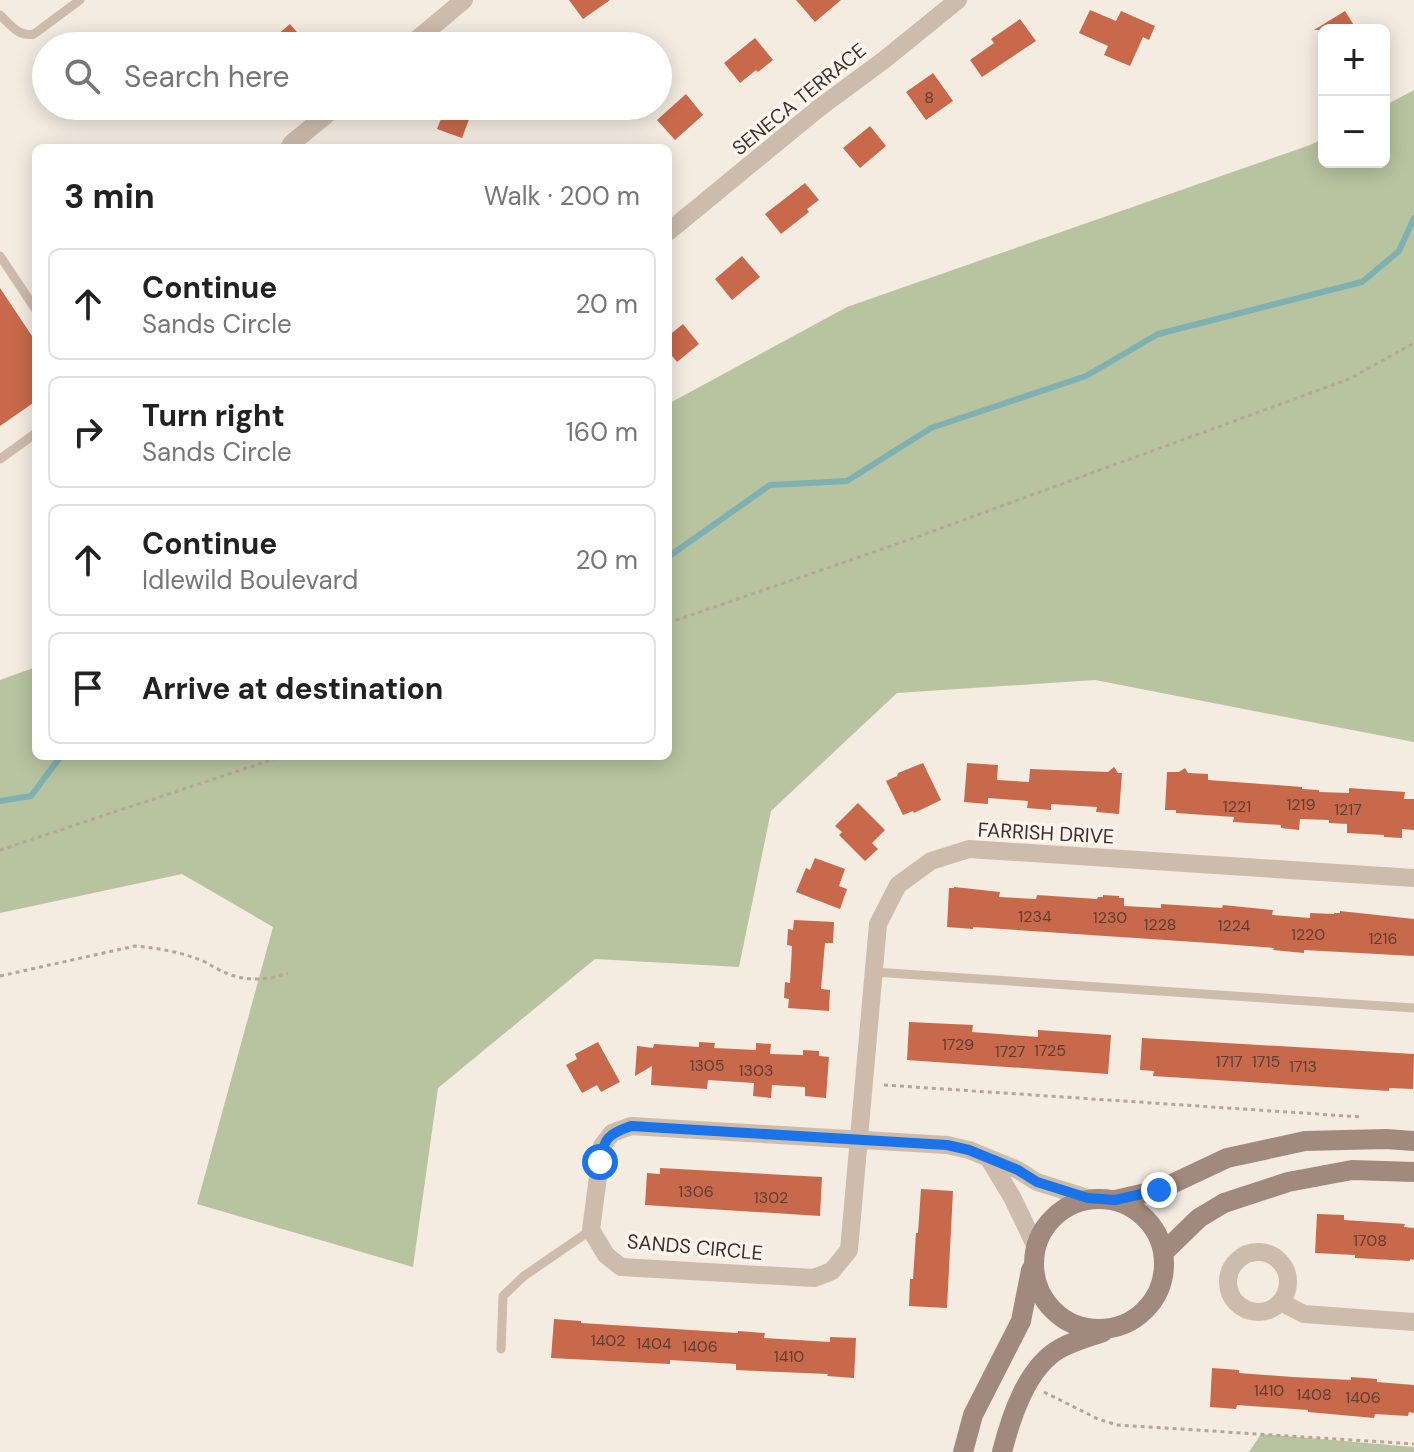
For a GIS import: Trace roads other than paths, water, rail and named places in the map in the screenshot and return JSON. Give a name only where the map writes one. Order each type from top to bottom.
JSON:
[{"type":"street","points":[[426,32],[464,0]]},
{"type":"street","name":"SENECA TERRACE","points":[[672,229],[819,108],[958,0]]},
{"type":"street","points":[[291,144],[320,120]]},
{"type":"street","name":"FARRISH DRIVE","points":[[858,1141],[878,924],[898,885],[931,861],[969,849],[1414,878]]},
{"type":"street","points":[[591,1230],[602,1146],[612,1133],[631,1126],[947,1145],[969,1150],[1018,1170],[1037,1182],[1088,1198],[1115,1200],[1130,1205],[1146,1217],[1157,1233],[1164,1252],[1164,1272],[1159,1291],[1148,1307],[1132,1320],[1059,1349],[1038,1366],[1015,1407],[1002,1452]]},
{"type":"street","name":"SANDS CIRCLE","points":[[591,1230],[606,1255],[621,1267],[814,1278],[832,1271],[849,1250],[858,1141]]},
{"type":"street","points":[[1115,1200],[1159,1190],[1227,1158],[1305,1141],[1414,1141]]},
{"type":"street","points":[[989,1159],[1012,1197],[1034,1253],[1035,1279],[1042,1298],[1056,1314],[1073,1325],[1094,1329],[1114,1328]]},
{"type":"street","points":[[1164,1252],[1199,1218],[1224,1203],[1288,1182],[1352,1170],[1414,1172]]},
{"type":"street","points":[[963,1452],[973,1415],[1021,1321],[1038,1237],[1050,1219],[1068,1206],[1088,1198]]},
{"type":"street","points":[[1280,1302],[1304,1314],[1414,1322]]},
{"type":"lane","points":[[37,32],[80,0]]},
{"type":"lane","points":[[0,15],[17,32],[32,34]]},
{"type":"lane","points":[[0,256],[32,304]]},
{"type":"lane","points":[[0,459],[32,436]]},
{"type":"lane","points":[[874,972],[1414,1008]]},
{"type":"lane","points":[[501,1349],[503,1296],[524,1276],[591,1230]]},
{"type":"waterway","points":[[672,554],[770,485],[847,481],[931,428],[1086,376],[1158,334],[1362,282],[1399,251],[1414,218]]},
{"type":"waterway","points":[[0,801],[31,796],[58,760]]}]
